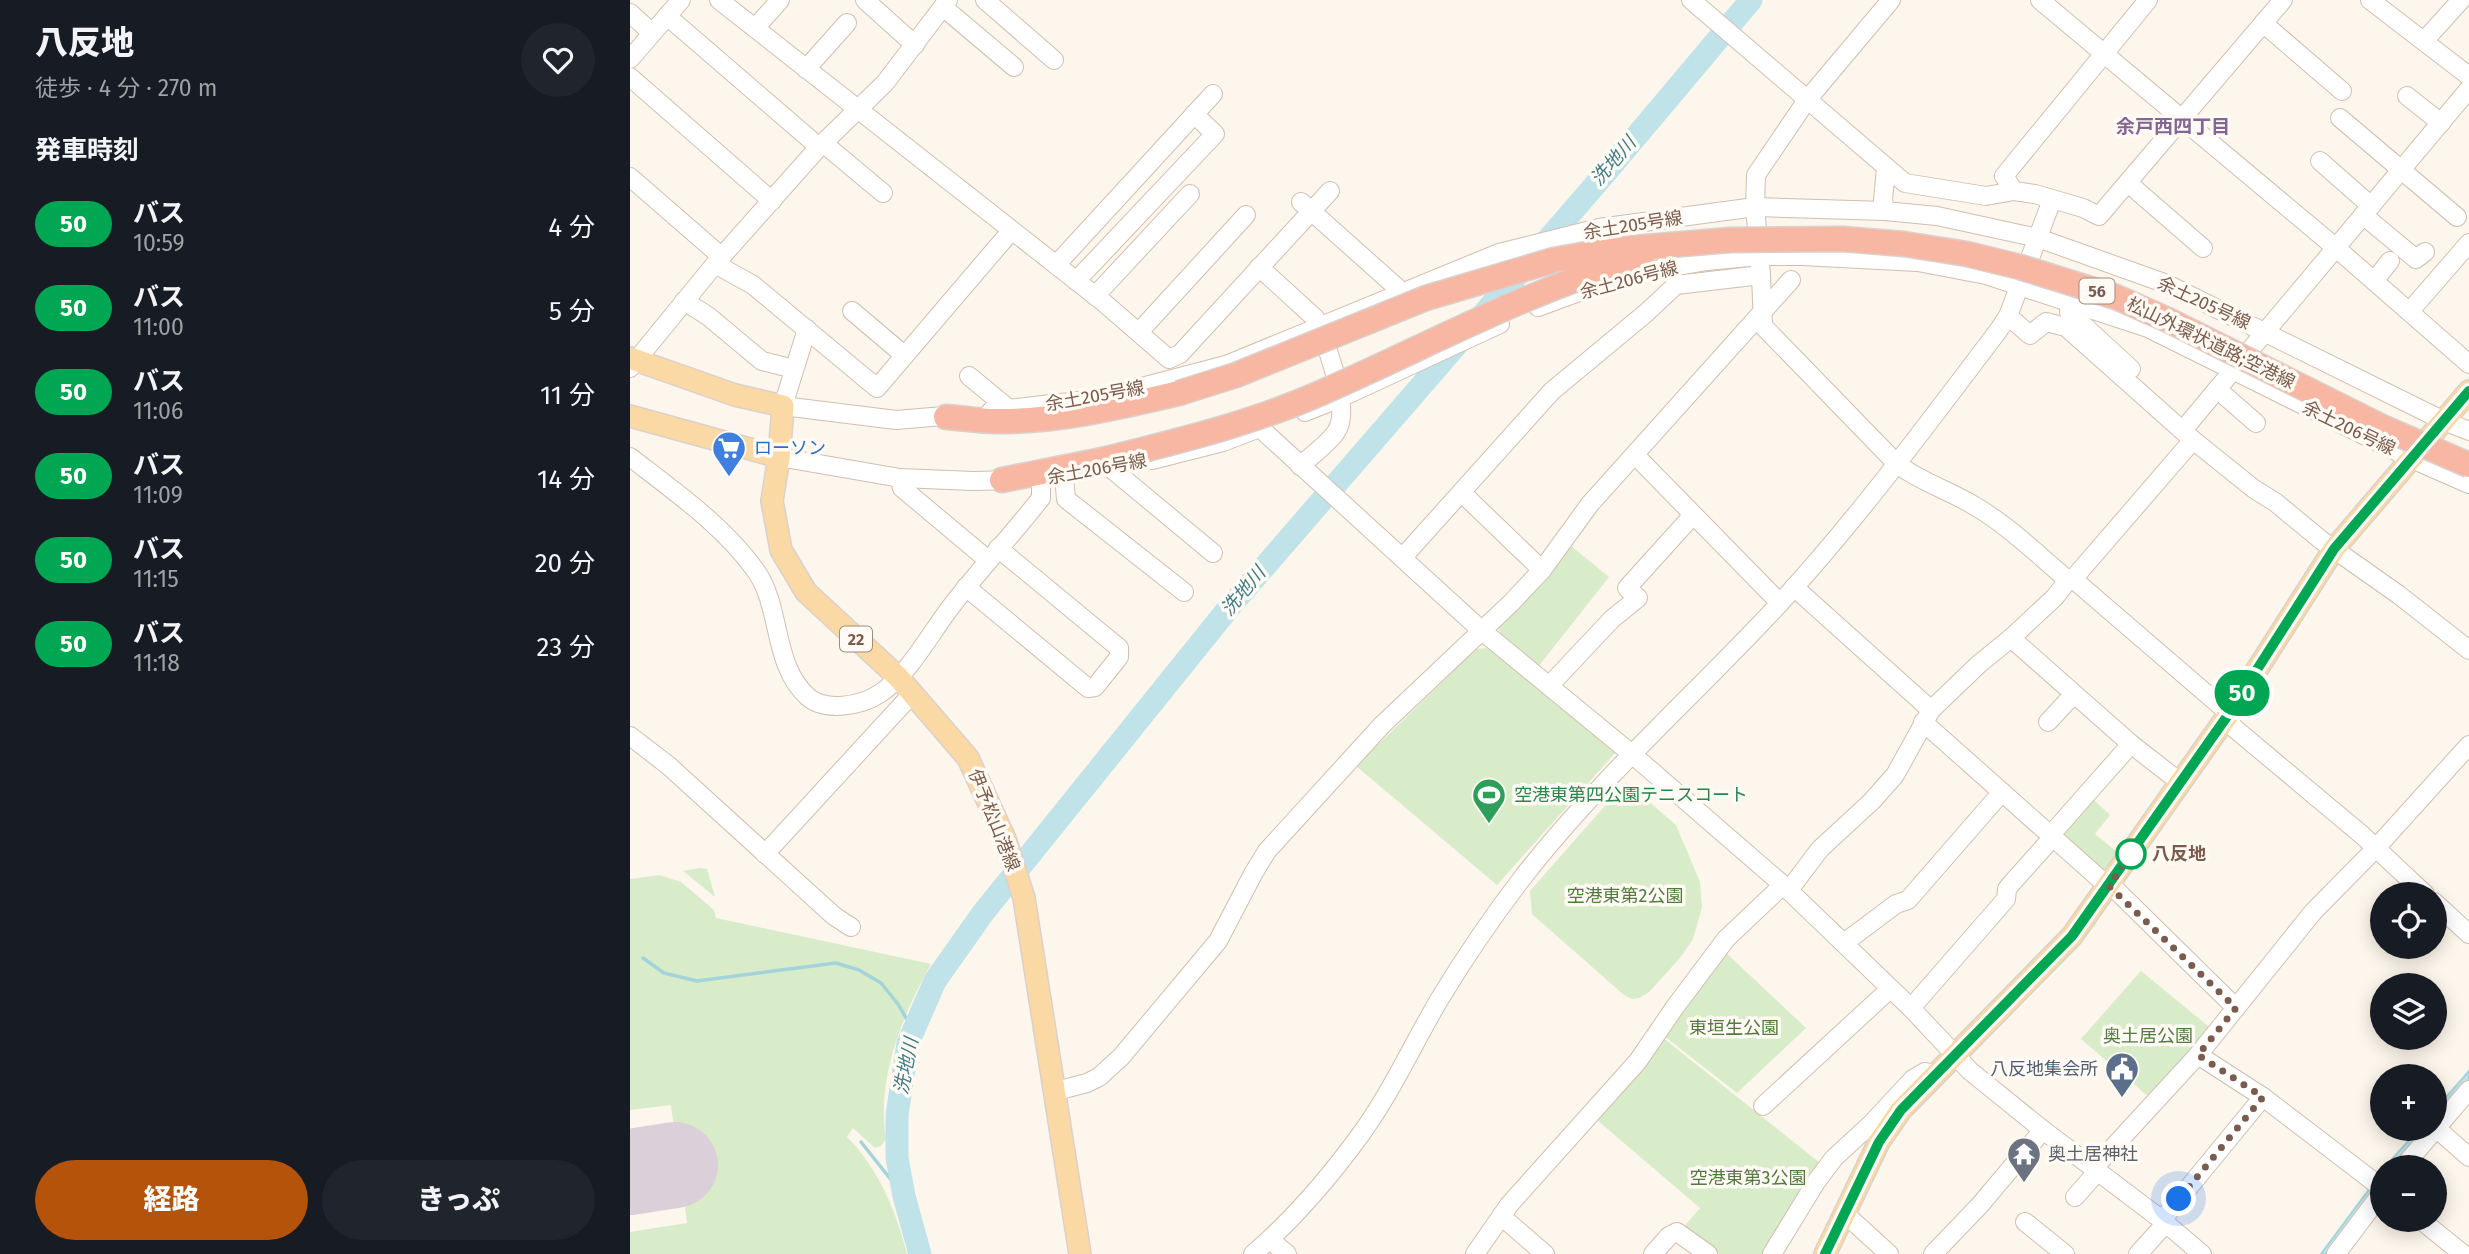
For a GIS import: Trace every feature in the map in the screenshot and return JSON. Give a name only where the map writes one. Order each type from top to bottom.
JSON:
[{"type":"highway","name":"松山外環状道路;空港線","points":[[1692,244],[1781,238],[1843,239],[1904,244],[1967,254],[2020,267],[2116,297],[2168,320],[2384,428],[2469,465]]},
{"type":"highway","points":[[946,417],[996,421],[1053,418],[1179,393],[1236,375],[1426,298],[1554,260],[1610,250],[1692,244]]},
{"type":"highway","points":[[1002,480],[1110,464],[1247,421],[1314,396],[1521,301],[1609,267],[1692,244]]},
{"type":"main road","points":[[632,362],[735,395],[783,406]]},
{"type":"main road","points":[[1825,1254],[1879,1142],[1901,1110],[2055,954],[2109,886],[2228,715],[2334,549],[2469,391]]},
{"type":"main road","name":"伊予松山港線","points":[[783,406],[772,501],[780,550],[806,592],[906,685],[968,758],[1008,849],[1022,891],[1080,1254]]},
{"type":"main road","points":[[630,416],[779,457]]},
{"type":"street","points":[[630,59],[681,0]]},
{"type":"street","points":[[755,28],[780,0]]},
{"type":"street","points":[[865,0],[915,45]]},
{"type":"street","points":[[985,0],[1048,60]]},
{"type":"street","points":[[1691,0],[1738,43],[1905,183],[1986,196],[2014,191],[2035,194],[2083,208],[2099,216],[2283,0]]},
{"type":"street","points":[[1891,0],[1807,100],[1756,175],[1755,207],[1763,327],[1897,464],[1914,477],[1974,505],[2006,528],[2223,708],[2234,728],[2412,882]]},
{"type":"street","points":[[2040,0],[2335,247],[2469,364]]},
{"type":"street","points":[[2014,191],[2004,176],[2148,0]]},
{"type":"street","points":[[2370,0],[2469,76]]},
{"type":"street","points":[[2424,41],[2461,0]]},
{"type":"street","points":[[725,2],[1095,296],[1169,359],[1181,354],[1306,206],[1330,191]]},
{"type":"street","points":[[632,362],[821,145],[885,83],[915,45],[941,4],[1014,67]]},
{"type":"street","points":[[630,13],[653,33]]},
{"type":"street","points":[[667,16],[821,145],[883,193]]},
{"type":"street","points":[[806,69],[847,23]]},
{"type":"street","points":[[2263,23],[2342,91]]},
{"type":"street","points":[[630,77],[772,201]]},
{"type":"street","points":[[1475,1254],[1501,1216],[1638,1061],[1726,939],[1786,888],[1820,849],[1872,801],[1895,775],[1927,716],[2070,580],[2188,431],[2217,389],[2469,89]]},
{"type":"street","points":[[1056,265],[1089,220],[1140,164],[1189,113],[1213,94]]},
{"type":"street","points":[[2407,96],[2441,123]]},
{"type":"street","points":[[1076,281],[1215,134],[1189,113]]},
{"type":"street","points":[[2345,128],[2457,217]]},
{"type":"street","points":[[2320,161],[2416,259],[2425,251]]},
{"type":"street","points":[[1885,211],[1883,200],[1886,168]]},
{"type":"street","points":[[630,177],[718,261],[752,285],[877,388],[1011,230]]},
{"type":"street","points":[[2128,183],[2204,247]]},
{"type":"street","points":[[1095,296],[1190,194]]},
{"type":"street","points":[[1253,1254],[1318,1190],[1362,1132],[1452,980],[1507,899],[1576,813],[1780,603],[1897,464],[2008,316],[2052,200]]},
{"type":"street","points":[[1306,206],[1360,246],[1402,292]]},
{"type":"street","name":"余土205号線","points":[[783,406],[896,420],[946,417],[1096,399],[1226,365],[1402,292],[1511,251],[1584,231],[1755,207],[1885,211],[1937,216],[2038,238],[2167,284],[2469,431]]},
{"type":"street","points":[[1139,332],[1180,277],[1228,225],[1246,215]]},
{"type":"street","points":[[2410,311],[2468,246]]},
{"type":"street","name":"余土206号線","points":[[779,457],[900,478],[1002,480],[1065,476],[1110,464],[1223,442],[1340,398],[1504,321],[1587,289],[1649,271],[1760,256],[1847,256],[1918,262],[1986,275],[2148,328],[2412,459],[2469,484]]},
{"type":"street","points":[[1261,257],[1320,326],[1340,398],[1342,420],[1336,433],[1300,466]]},
{"type":"street","points":[[2374,281],[2390,261]]},
{"type":"street","points":[[1403,557],[1552,391],[1676,285],[1761,275]]},
{"type":"street","points":[[1056,1091],[1087,1083],[1121,1057],[1218,941],[1268,851],[1382,725],[1542,570],[1590,504],[1791,280]]},
{"type":"street","points":[[684,301],[708,316],[762,361],[794,369]]},
{"type":"street","points":[[852,311],[904,355]]},
{"type":"street","points":[[2069,312],[2188,431]]},
{"type":"street","points":[[2008,316],[2030,335],[2046,323],[2066,327],[2254,489],[2275,502],[2469,650]]},
{"type":"street","points":[[783,406],[807,329]]},
{"type":"street","points":[[969,376],[1009,409]]},
{"type":"street","points":[[2217,389],[2256,423]]},
{"type":"street","points":[[1260,428],[1481,631],[1633,755],[1786,888],[1911,1008],[1953,1056],[1995,1093],[2202,1254]]},
{"type":"street","points":[[1635,455],[1780,603]]},
{"type":"street","points":[[630,457],[716,527],[739,549],[758,574],[793,680],[810,699],[834,706],[865,701],[906,685]]},
{"type":"street","points":[[1110,464],[1208,545]]},
{"type":"street","points":[[1065,476],[1066,499],[1184,592]]},
{"type":"street","points":[[900,478],[902,488],[1119,649],[1119,657],[1094,687],[1088,688],[967,587]]},
{"type":"street","points":[[765,854],[906,685],[967,587],[1041,498],[1041,479]]},
{"type":"street","points":[[1462,493],[1542,570]]},
{"type":"street","points":[[1549,686],[1612,619],[1638,598],[1627,588],[1693,515]]},
{"type":"street","points":[[1794,587],[2002,792],[2109,886],[2236,1008]]},
{"type":"street","points":[[2011,638],[2131,744],[2181,783]]},
{"type":"street","points":[[2048,722],[2074,694]]},
{"type":"street","points":[[630,736],[669,766],[834,916],[851,927]]},
{"type":"street","points":[[1911,1008],[2006,899],[2007,889],[2053,837],[2055,830],[2131,744]]},
{"type":"street","points":[[2076,1197],[2095,1170],[2198,1055],[2313,912],[2376,849],[2469,745]]},
{"type":"street","points":[[1844,943],[1896,904],[1908,900],[2002,792]]},
{"type":"street","points":[[2447,914],[2469,934]]},
{"type":"street","points":[[1763,1106],[1890,989]]},
{"type":"street","points":[[2198,1055],[2263,1097],[2370,1181]]},
{"type":"street","points":[[1772,1254],[1816,1182],[1835,1158],[1913,1079],[1925,1072],[1934,1074]]},
{"type":"street","points":[[2447,1115],[2469,1090]]},
{"type":"street","points":[[2138,1254],[2263,1097]]},
{"type":"street","points":[[1933,1254],[1980,1205],[2043,1130]]},
{"type":"street","points":[[2447,1138],[2469,1157]]},
{"type":"street","points":[[2413,1155],[2425,1141]]},
{"type":"street","points":[[2336,1254],[2370,1200]]},
{"type":"street","points":[[1844,1213],[1889,1254]]},
{"type":"street","points":[[1501,1216],[1545,1254]]},
{"type":"street","points":[[2025,1222],[2065,1254]]},
{"type":"street","points":[[1653,1254],[1669,1236],[1677,1232],[1707,1254]]},
{"type":"street","points":[[2436,1232],[2463,1254]]},
{"type":"street","points":[[1270,1240],[1287,1254]]},
{"type":"green space","points":[[1570,545],[1609,577],[1538,667],[1503,641],[1498,627],[1526,600]]},
{"type":"green space","name":"空港東第四公園テニスコート","points":[[1487,648],[1616,752],[1497,885],[1356,766],[1476,649]]},
{"type":"green space","name":"空港東第2公園","points":[[1626,782],[1676,825],[1700,882],[1702,907],[1693,939],[1680,958],[1649,992],[1632,999],[1624,995],[1532,914],[1530,891]]},
{"type":"green space","points":[[2090,796],[2110,815],[2095,834],[2123,857],[2104,879],[2058,832]]},
{"type":"green space","points":[[707,869],[715,897],[683,871]]},
{"type":"green space","points":[[660,875],[681,882],[714,910],[716,918],[931,964],[901,1026],[888,1071],[884,1116],[886,1139],[881,1146],[875,1148],[853,1128],[847,1137],[868,1162],[885,1191],[907,1254],[630,1254],[630,1232],[687,1223],[671,1105],[630,1110],[630,879]]},
{"type":"green space","name":"東垣生公園","points":[[1724,951],[1806,1028],[1737,1093],[1664,1036]]},
{"type":"green space","name":"奥土居公園","points":[[2141,971],[2213,1030],[2150,1098],[2081,1039]]},
{"type":"green space","name":"空港東第3公園","points":[[1662,1037],[1820,1163],[1766,1254],[1712,1254],[1681,1230],[1700,1208],[1597,1120],[1641,1070]]},
{"type":"water","points":[[2469,1071],[2469,1086],[2447,1111],[2447,1096]]},
{"type":"water","points":[[2408,1141],[2421,1141],[2408,1155],[2396,1155]]},
{"type":"water","points":[[2370,1188],[2370,1203],[2333,1254],[2321,1254]]},
{"type":"waterway","name":"洗地川","points":[[920,1254],[897,1158],[897,1115],[908,1043],[935,981],[983,913],[1227,610],[1602,177],[1751,0]]},
{"type":"waterway","points":[[643,958],[664,973],[697,981],[836,963],[859,970],[881,983],[898,1004],[913,1030]]},
{"type":"waterway","points":[[861,1142],[904,1196]]},
{"type":"runway","points":[[630,1172],[675,1165]]},
{"type":"bus line","name":"50","points":[[1825,1254],[1879,1142],[1901,1110],[2072,936],[2228,715],[2334,549],[2469,391]]},
{"type":"place","name":"ローソン","points":[[729,478]]},
{"type":"place","name":"空港東第四公園テニスコート","points":[[1489,825]]},
{"type":"place","name":"八反地","points":[[2131,854]]},
{"type":"place","name":"八反地集会所","points":[[2122,1099]]},
{"type":"place","name":"奥土居神社","points":[[2024,1184]]},
{"type":"district","name":"余戸西四丁目","points":[[2173,126]]},
{"type":"route","points":[[2131,854],[2138,845],[2109,886],[2236,1008],[2198,1055],[2263,1097],[2179,1199]]}]
